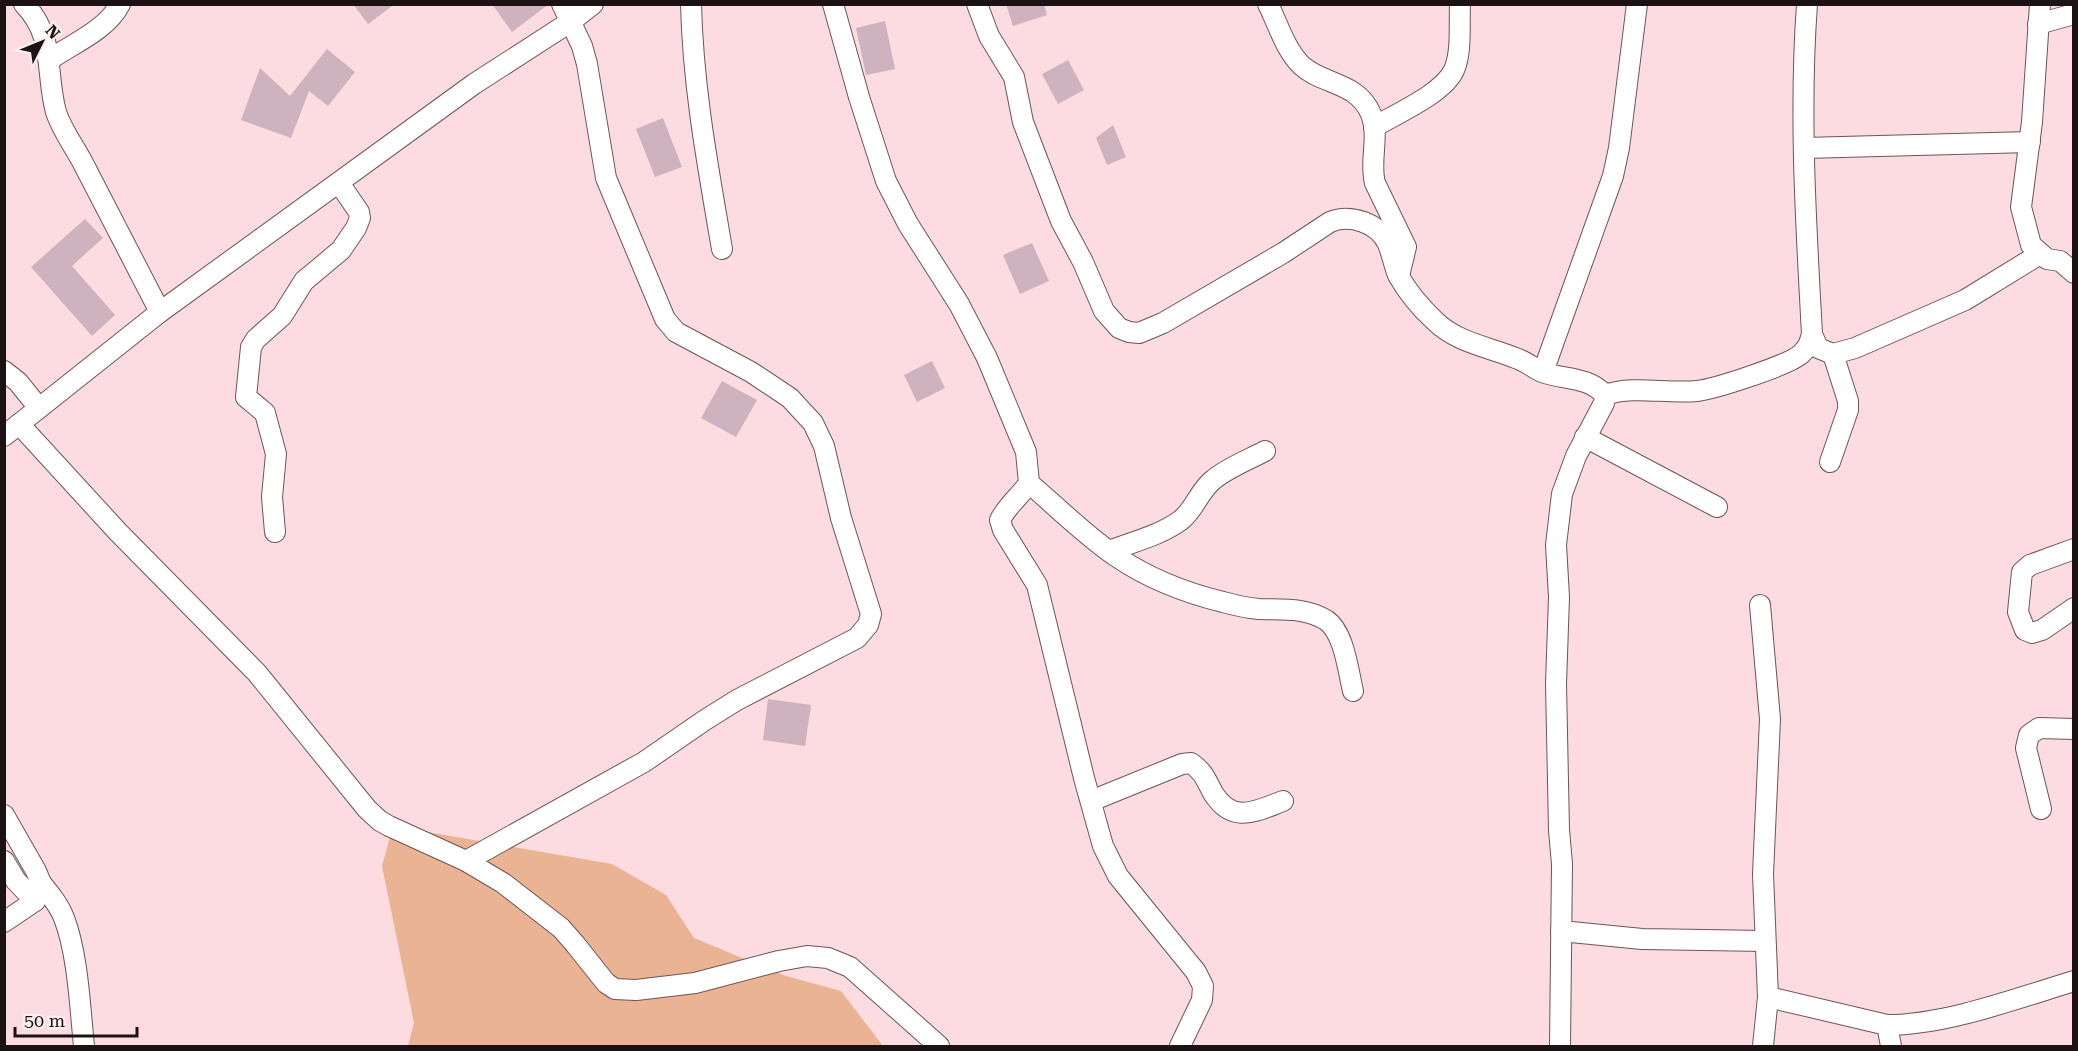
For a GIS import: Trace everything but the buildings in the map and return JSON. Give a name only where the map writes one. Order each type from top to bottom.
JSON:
[{"type":"street","points":[[24,4],[41,26],[49,60],[56,112],[62,128],[79,156],[160,312]]},
{"type":"street","points":[[49,60],[106,22],[115,14],[120,4]]},
{"type":"street","points":[[593,4],[566,13],[474,84],[160,312],[12,430],[118,532],[257,673],[367,809],[380,821],[466,861],[503,883],[544,914],[575,944],[606,983],[615,989],[636,990],[695,983],[779,961],[807,956],[828,957],[850,967],[939,1047]]},
{"type":"street","points":[[691,4],[693,66],[699,117],[722,249]]},
{"type":"street","points":[[833,4],[886,182],[908,224],[959,304],[987,358],[1026,452],[1029,483],[1004,511],[1000,520],[1003,530],[1037,585],[1103,846],[1118,876],[1196,972],[1203,986],[1202,1000],[1180,1047]]},
{"type":"street","points":[[976,4],[989,36],[1014,77],[1023,122],[1061,221],[1083,262],[1104,311],[1119,328],[1139,333],[1157,326],[1276,258],[1322,227],[1341,218],[1355,219],[1369,224],[1387,242],[1399,276],[1436,322],[1450,333],[1518,359],[1543,372],[1587,382],[1597,387],[1605,395]]},
{"type":"street","points":[[1268,4],[1292,55],[1304,67],[1356,94],[1368,108],[1374,127],[1372,173],[1406,247],[1399,276]]},
{"type":"street","points":[[1374,127],[1436,90],[1448,80],[1455,69],[1460,4]]},
{"type":"street","points":[[1543,372],[1613,176],[1623,126],[1637,4]]},
{"type":"street","points":[[1807,4],[1802,68],[1805,213],[1812,334],[1818,348],[1833,354],[1856,348],[1965,300],[2040,254]]},
{"type":"street","points":[[466,861],[644,762],[737,700],[856,638],[868,625],[871,614],[841,518],[824,446],[813,423],[790,398],[751,372],[676,332],[665,319],[606,178],[587,64],[582,46],[566,13]]},
{"type":"street","points":[[2072,268],[2060,261],[2047,260],[2031,245],[2021,207],[2030,142],[2039,14],[2073,14]]},
{"type":"street","points":[[1803,148],[2030,142]]},
{"type":"street","points":[[275,532],[272,497],[276,454],[265,413],[246,397],[249,353],[256,339],[282,316],[304,282],[341,250],[356,228],[360,218],[359,212],[339,183]]},
{"type":"street","points":[[1605,395],[1631,389],[1667,393],[1717,387],[1794,359],[1809,344],[1812,334]]},
{"type":"street","points":[[1830,462],[1848,410],[1848,401],[1833,354]]},
{"type":"street","points":[[4,372],[18,382],[39,408]]},
{"type":"street","points":[[1560,1047],[1562,864],[1559,830],[1556,647],[1559,597],[1556,545],[1562,494],[1585,437],[1604,403],[1605,395]]},
{"type":"street","points":[[1585,437],[1717,507]]},
{"type":"street","points":[[1109,550],[1162,530],[1179,521],[1195,506],[1203,491],[1213,480],[1265,451]]},
{"type":"street","points":[[1029,483],[1079,527],[1118,557],[1164,583],[1221,602],[1256,609],[1311,613],[1327,621],[1338,632],[1353,691]]},
{"type":"street","points":[[2073,549],[2030,565],[2022,572],[2018,612],[2025,630],[2032,633],[2042,630],[2073,608]]},
{"type":"street","points":[[1760,605],[1770,719],[1763,874],[1768,997],[1763,1047]]},
{"type":"street","points":[[2042,809],[2026,748],[2029,735],[2039,728],[2073,729]]},
{"type":"street","points":[[1091,801],[1182,764],[1191,763],[1202,771],[1214,795],[1222,804],[1236,813],[1246,815],[1283,801]]},
{"type":"street","points":[[4,815],[36,871],[38,892]]},
{"type":"street","points":[[4,861],[16,882],[58,905],[69,934],[84,1047]]},
{"type":"street","points":[[4,922],[38,892]]},
{"type":"street","points":[[1561,931],[1642,939],[1765,941]]},
{"type":"street","points":[[1768,997],[1879,1023],[1922,1022],[1988,1007],[2073,981]]},
{"type":"street","points":[[1879,1023],[1892,1047]]},
{"type":"shaded area","points":[[416,830],[612,864],[666,895],[694,938],[786,976],[841,991],[883,1046],[408,1046],[414,1023],[382,866],[390,837]]}]
